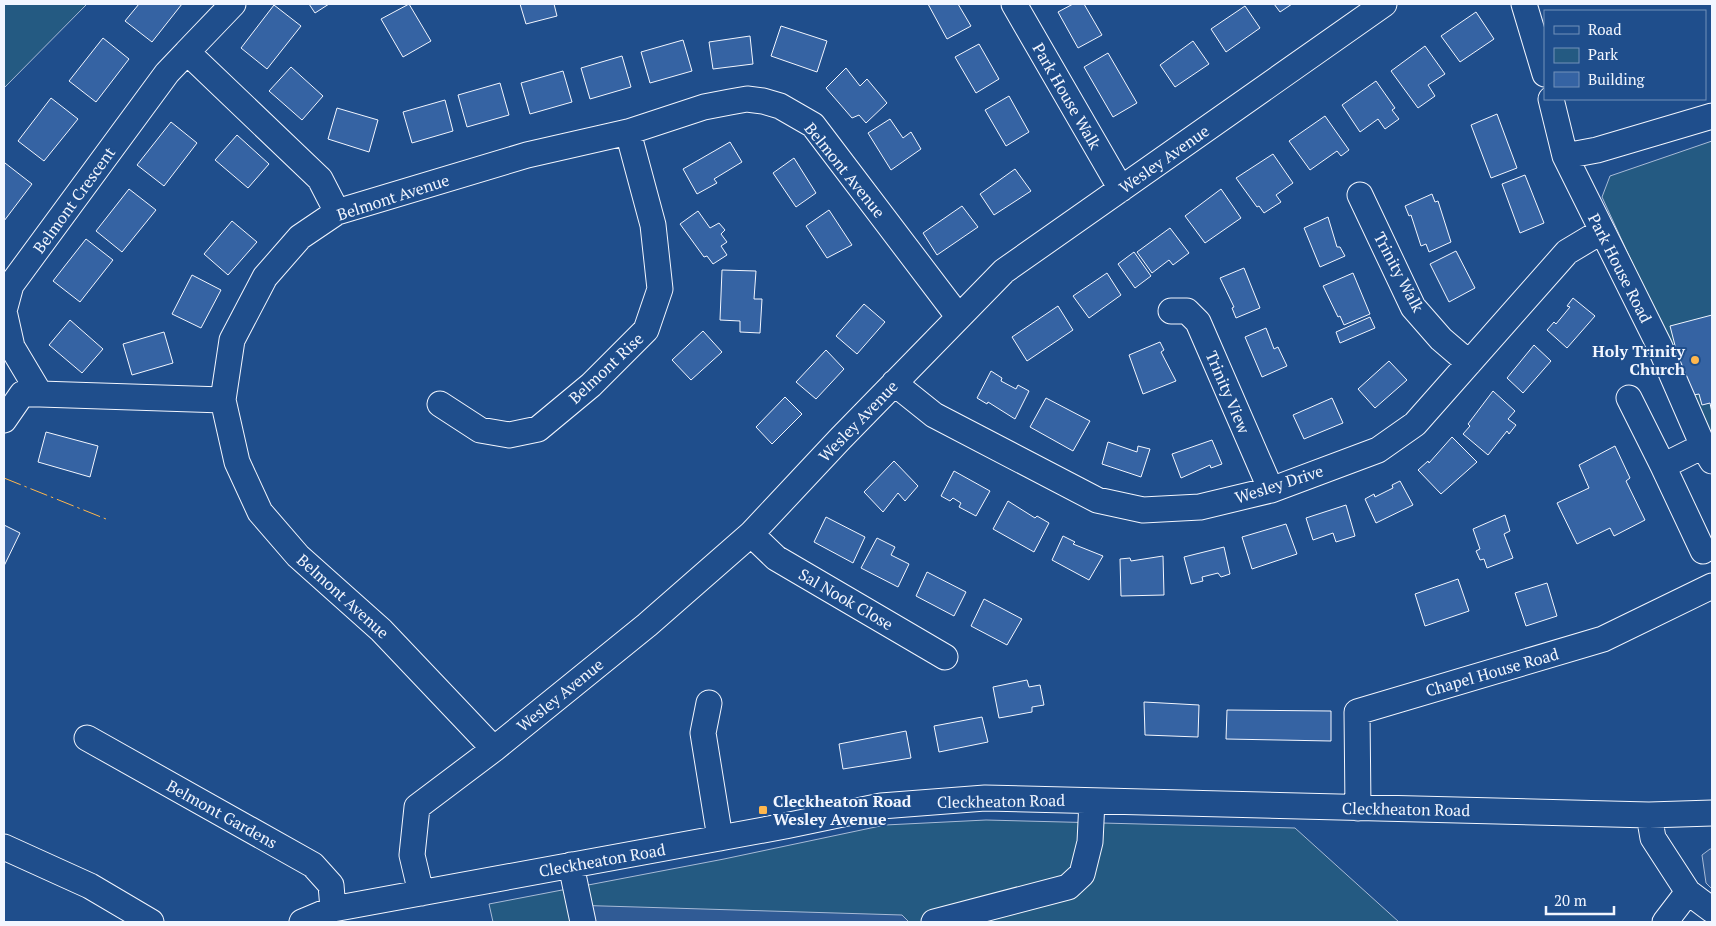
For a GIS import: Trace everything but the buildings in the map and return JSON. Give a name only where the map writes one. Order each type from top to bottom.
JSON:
[{"type":"street","name":"Belmont Crescent","points":[[40,394],[12,347],[4,311],[11,285],[167,73],[233,4]]},
{"type":"street","name":"Park House Walk","points":[[1014,4],[1120,189]]},
{"type":"street","name":"Wesley Avenue","points":[[421,893],[412,855],[417,807],[494,749],[647,625],[752,534],[958,316],[1004,271],[1384,4]]},
{"type":"street","points":[[1524,4],[1544,69]]},
{"type":"street","points":[[187,52],[320,179],[337,212]]},
{"type":"street","name":"Belmont Avenue","points":[[494,749],[381,630],[298,556],[260,512],[237,462],[222,400],[232,340],[265,277],[300,237],[337,212],[527,155],[628,132],[704,107],[747,99],[780,106],[813,125],[958,316]]},
{"type":"street","name":"Park House Road","points":[[1551,100],[1564,156],[1659,345],[1708,454]]},
{"type":"street","points":[[1564,156],[1597,150],[1712,116]]},
{"type":"street","name":"Belmont Rise","points":[[440,404],[480,430],[509,435],[538,429],[591,385],[646,330],[660,289],[653,225],[628,132]]},
{"type":"street","name":"Trinity Walk","points":[[1360,195],[1413,307],[1442,339],[1469,363]]},
{"type":"street","name":"Wesley Drive","points":[[894,383],[934,415],[1097,500],[1143,510],[1200,508],[1271,490],[1378,450],[1415,424],[1566,252],[1602,231]]},
{"type":"street","name":"Trinity View","points":[[1171,311],[1187,311],[1198,322],[1271,490]]},
{"type":"street","points":[[4,420],[22,394],[222,400]]},
{"type":"street","points":[[1629,398],[1703,551]]},
{"type":"street","points":[[1663,466],[1708,454]]},
{"type":"street","name":"Sal Nook Close","points":[[752,534],[776,558],[945,657]]},
{"type":"street","name":"Chapel House Road","points":[[1358,808],[1357,712],[1603,639],[1712,586]]},
{"type":"street","points":[[709,703],[703,733],[720,838]]},
{"type":"street","name":"Belmont Gardens","points":[[87,738],[313,865],[331,885],[333,909]]},
{"type":"street","name":"Cleckheaton Road","points":[[302,922],[333,909],[720,838],[881,806],[985,798],[1649,815],[1712,813]]},
{"type":"street","points":[[934,922],[1068,887],[1082,874],[1090,842],[1092,801]]},
{"type":"street","points":[[1649,815],[1653,838],[1688,892],[1712,910]]},
{"type":"street","points":[[4,847],[90,886],[151,922]]},
{"type":"street","points":[[571,866],[583,922]]},
{"type":"street","points":[[1665,922],[1688,892]]},
{"type":"green space","points":[[4,4],[87,4],[4,88]]},
{"type":"green space","points":[[1712,141],[1712,437],[1602,197],[1610,176]]},
{"type":"green space","points":[[986,820],[1295,828],[1399,922],[493,922],[489,904],[724,859],[885,825]]},
{"type":"shaded area","points":[[1712,849],[1712,889],[1706,883],[1702,855]]},
{"type":"shaded area","points":[[570,905],[902,915],[909,922],[572,922]]},
{"type":"power","points":[[4,478],[106,519]]},
{"type":"place","name":"Holy Trinity Church","points":[[1695,360]]},
{"type":"place","name":"Cleckheaton Road Wesley Avenue","points":[[763,810]]}]
